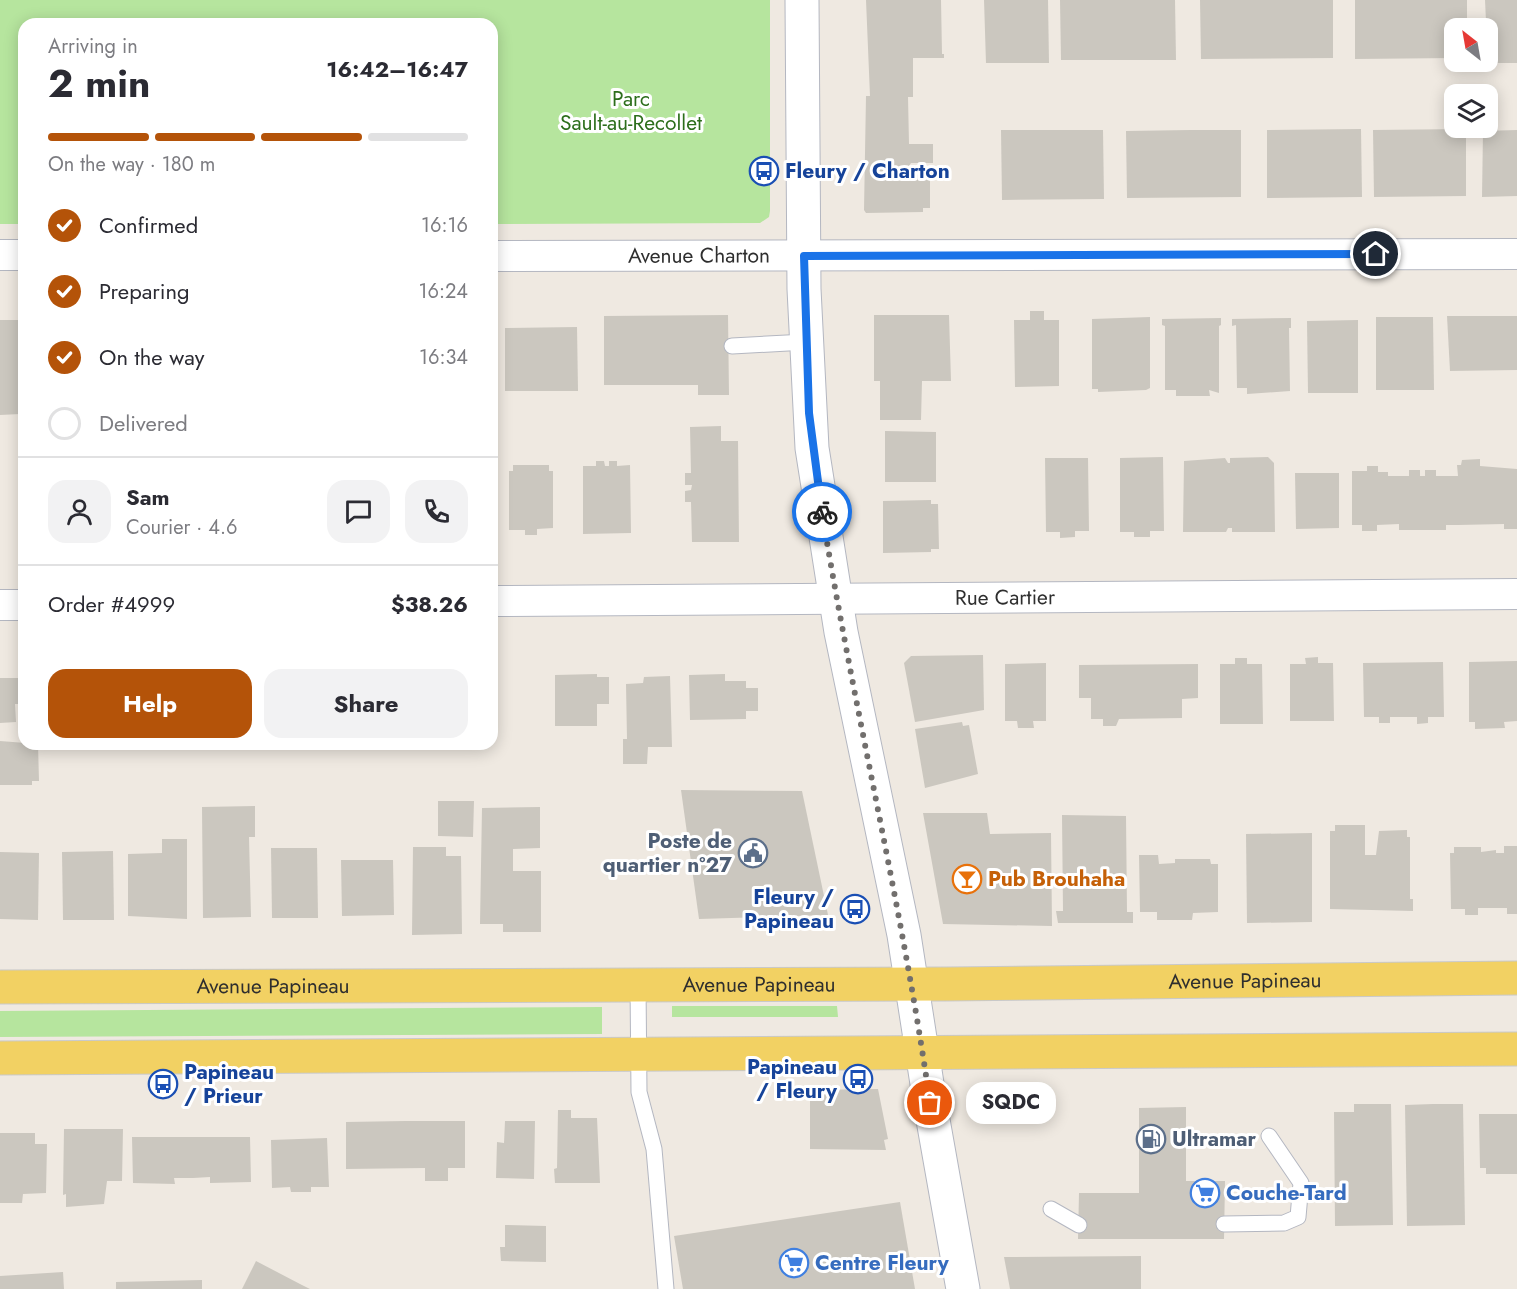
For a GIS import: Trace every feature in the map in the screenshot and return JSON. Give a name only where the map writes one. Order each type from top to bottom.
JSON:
[{"type":"main road","name":"Avenue Papineau","points":[[0,987],[912,984],[1517,978]]},
{"type":"main road","points":[[0,1058],[1517,1049]]},
{"type":"street","points":[[802,0],[804,256],[812,448],[836,599],[912,984],[963,1289]]},
{"type":"street","name":"Avenue Charton","points":[[498,256],[1517,254]]},
{"type":"street","points":[[0,255],[18,255]]},
{"type":"street","name":"Rue Cartier","points":[[498,601],[1517,594]]},
{"type":"street","points":[[0,605],[18,605]]},
{"type":"lane","points":[[732,346],[806,342]]},
{"type":"lane","points":[[638,984],[639,1092],[654,1149],[666,1289]]},
{"type":"lane","points":[[1224,1224],[1284,1223],[1298,1217],[1301,1183],[1269,1136]]},
{"type":"lane","points":[[1051,1209],[1078,1225]]},
{"type":"green space","name":"Parc Sault-au-Recollet","points":[[0,0],[770,0],[770,211],[769,217],[760,223],[498,224],[498,18],[18,18],[18,224],[0,224]]},
{"type":"green space","points":[[672,1006],[837,1006],[838,1017],[672,1017]]},
{"type":"green space","points":[[602,1007],[602,1034],[0,1037],[0,1011]]},
{"type":"building","points":[[866,0],[941,0],[944,58],[913,58],[913,97],[908,97],[909,144],[933,144],[933,163],[911,163],[909,166],[909,173],[930,174],[930,208],[923,208],[923,212],[866,213],[864,210],[866,96],[870,96]]},
{"type":"building","points":[[984,0],[1048,0],[1049,63],[986,63]]},
{"type":"building","points":[[1060,0],[1175,0],[1176,60],[1061,60]]},
{"type":"building","points":[[1200,0],[1333,0],[1333,58],[1201,59]]},
{"type":"building","points":[[1355,0],[1467,0],[1467,18],[1444,18],[1444,58],[1355,59]]},
{"type":"building","points":[[1485,0],[1517,0],[1517,63],[1498,63],[1498,18],[1486,18]]},
{"type":"building","points":[[1361,129],[1362,197],[1267,198],[1267,130]]},
{"type":"building","points":[[1444,129],[1444,138],[1466,138],[1466,196],[1374,197],[1373,130]]},
{"type":"building","points":[[1001,130],[1103,130],[1104,199],[1002,200]]},
{"type":"building","points":[[1241,130],[1241,197],[1127,198],[1126,131]]},
{"type":"building","points":[[1517,130],[1517,196],[1482,197],[1483,138],[1498,138],[1498,131]]},
{"type":"building","points":[[1030,311],[1044,311],[1044,320],[1059,320],[1059,386],[1015,387],[1014,320],[1030,320]]},
{"type":"building","points":[[728,315],[729,395],[698,395],[698,385],[604,385],[604,316]]},
{"type":"building","points":[[874,315],[949,315],[951,381],[922,381],[921,420],[880,420],[880,381],[874,381]]},
{"type":"building","points":[[1447,316],[1517,316],[1517,370],[1450,371]]},
{"type":"building","points":[[1150,317],[1150,388],[1098,392],[1098,389],[1092,389],[1092,319]]},
{"type":"building","points":[[1376,317],[1433,317],[1434,390],[1376,390]]},
{"type":"building","points":[[1221,318],[1219,393],[1209,390],[1210,396],[1176,396],[1176,390],[1165,390],[1165,326],[1162,325],[1162,319]]},
{"type":"building","points":[[1291,318],[1291,328],[1289,328],[1290,391],[1247,394],[1247,388],[1237,388],[1236,325],[1232,326],[1232,319]]},
{"type":"building","points":[[0,320],[18,320],[18,414],[0,415]]},
{"type":"building","points":[[1358,320],[1358,393],[1308,393],[1307,321]]},
{"type":"building","points":[[577,327],[578,391],[505,391],[505,328]]},
{"type":"building","points":[[721,426],[721,441],[738,441],[739,542],[692,542],[691,502],[685,502],[685,491],[691,490],[692,485],[685,485],[685,473],[691,473],[690,427]]},
{"type":"building","points":[[885,431],[936,432],[936,482],[885,482]]},
{"type":"building","points":[[1163,457],[1164,531],[1150,531],[1150,537],[1134,537],[1134,532],[1120,532],[1120,458]]},
{"type":"building","points":[[1268,457],[1274,463],[1275,532],[1232,532],[1232,528],[1228,528],[1226,532],[1183,532],[1184,461],[1225,458],[1230,463],[1230,458]]},
{"type":"building","points":[[1045,458],[1088,458],[1089,531],[1075,531],[1075,537],[1060,538],[1060,532],[1046,532]]},
{"type":"building","points":[[1480,459],[1480,466],[1517,469],[1517,529],[1504,529],[1504,524],[1446,525],[1446,530],[1399,530],[1399,524],[1377,525],[1377,531],[1362,531],[1362,525],[1352,525],[1352,471],[1367,471],[1367,466],[1378,466],[1378,472],[1388,472],[1388,476],[1409,476],[1409,470],[1420,470],[1420,476],[1425,476],[1425,470],[1436,470],[1436,476],[1458,476],[1457,465],[1461,465],[1462,460]]},
{"type":"building","points":[[596,461],[604,461],[605,466],[609,466],[609,461],[617,461],[617,466],[630,465],[631,533],[583,534],[583,466],[596,466]]},
{"type":"building","points":[[513,465],[549,465],[549,471],[553,471],[553,528],[537,529],[537,535],[525,535],[525,530],[509,530],[509,471],[513,471]]},
{"type":"building","points":[[1295,473],[1339,473],[1339,528],[1296,529]]},
{"type":"building","points":[[931,500],[931,504],[938,504],[939,549],[931,549],[931,552],[883,553],[883,501]]},
{"type":"building","points":[[983,655],[984,710],[915,722],[904,663],[911,656]]},
{"type":"building","points":[[1318,657],[1318,663],[1333,663],[1334,721],[1290,721],[1290,664],[1306,664],[1305,658]]},
{"type":"building","points":[[1235,658],[1247,658],[1247,664],[1262,664],[1263,724],[1220,724],[1220,664],[1235,664]]},
{"type":"building","points":[[1517,661],[1517,721],[1504,722],[1505,728],[1475,729],[1475,722],[1469,722],[1469,662]]},
{"type":"building","points":[[1443,662],[1444,717],[1428,717],[1428,723],[1417,724],[1417,717],[1390,717],[1390,723],[1379,723],[1379,717],[1364,717],[1363,663]]},
{"type":"building","points":[[1046,663],[1046,721],[1033,721],[1034,728],[1018,728],[1017,721],[1005,721],[1005,664]]},
{"type":"building","points":[[1198,664],[1198,698],[1182,699],[1182,718],[1119,719],[1116,726],[1103,726],[1103,719],[1091,719],[1091,698],[1079,698],[1079,665]]},
{"type":"building","points":[[597,674],[597,677],[609,677],[609,704],[597,704],[597,726],[555,726],[555,675]]},
{"type":"building","points":[[725,674],[725,681],[746,681],[746,688],[758,688],[758,711],[746,711],[746,719],[690,720],[689,675]]},
{"type":"building","points":[[670,676],[672,747],[648,747],[647,764],[623,764],[623,739],[627,739],[626,684],[643,683],[644,677]]},
{"type":"building","points":[[0,678],[18,678],[18,704],[15,704],[16,722],[0,723]]},
{"type":"building","points":[[962,722],[963,726],[969,725],[978,774],[925,788],[915,729]]},
{"type":"building","points":[[0,741],[18,742],[18,750],[38,750],[39,781],[32,781],[32,785],[0,785]]},
{"type":"building","name":"Poste de quartier n°27","points":[[681,790],[802,791],[828,915],[699,919]]},
{"type":"building","points":[[438,801],[474,801],[473,837],[438,836]]},
{"type":"building","points":[[255,806],[255,837],[249,837],[251,917],[203,918],[202,807]]},
{"type":"building","points":[[540,807],[540,848],[513,849],[513,871],[541,871],[541,932],[503,932],[503,924],[480,924],[482,808]]},
{"type":"building","points":[[923,813],[987,813],[990,834],[1051,833],[1052,926],[943,924]]},
{"type":"building","points":[[1062,815],[1126,816],[1127,912],[1133,912],[1133,923],[1058,923],[1056,911],[1063,911]]},
{"type":"building","points":[[1335,825],[1365,825],[1365,855],[1376,855],[1379,831],[1407,830],[1407,837],[1410,837],[1410,899],[1413,899],[1413,911],[1330,909],[1330,831],[1335,831]]},
{"type":"building","points":[[1312,833],[1312,922],[1247,923],[1246,834]]},
{"type":"building","points":[[162,839],[187,839],[187,919],[128,916],[128,854],[162,853]]},
{"type":"building","points":[[1504,846],[1517,846],[1517,914],[1507,914],[1507,908],[1478,908],[1478,915],[1465,915],[1465,909],[1451,909],[1450,853],[1454,853],[1454,847],[1481,847],[1481,852],[1496,850],[1496,853],[1504,853]]},
{"type":"building","points":[[413,847],[446,847],[446,856],[461,856],[462,934],[412,935]]},
{"type":"building","points":[[271,848],[317,848],[318,918],[272,918]]},
{"type":"building","points":[[113,851],[114,920],[63,920],[62,852]]},
{"type":"building","points":[[0,852],[39,853],[38,920],[0,919]]},
{"type":"building","points":[[1139,855],[1158,855],[1159,864],[1175,863],[1175,859],[1210,859],[1211,864],[1218,864],[1218,912],[1193,913],[1192,920],[1157,920],[1157,912],[1140,912]]},
{"type":"building","points":[[341,860],[393,860],[394,915],[342,916]]},
{"type":"building","points":[[878,1089],[888,1139],[884,1140],[886,1150],[810,1149],[810,1090]]},
{"type":"building","points":[[1354,1104],[1391,1104],[1393,1225],[1335,1226],[1334,1112],[1354,1112]]},
{"type":"building","points":[[1463,1104],[1465,1225],[1407,1226],[1405,1105]]},
{"type":"building","points":[[1186,1107],[1186,1181],[1225,1181],[1224,1239],[1078,1239],[1079,1193],[1139,1193],[1139,1108]]},
{"type":"building","points":[[558,1110],[571,1110],[571,1118],[597,1118],[600,1183],[555,1183]]},
{"type":"building","points":[[1479,1114],[1517,1114],[1517,1174],[1486,1174],[1486,1168],[1480,1168]]},
{"type":"building","points":[[465,1121],[465,1168],[448,1168],[448,1181],[425,1181],[425,1168],[346,1169],[346,1122]]},
{"type":"building","points":[[505,1121],[535,1121],[534,1179],[496,1178],[497,1142],[504,1143]]},
{"type":"building","points":[[64,1129],[123,1129],[122,1181],[107,1181],[104,1204],[66,1207],[66,1194],[63,1195]]},
{"type":"building","points":[[0,1133],[35,1133],[35,1144],[47,1144],[46,1193],[23,1194],[22,1203],[0,1203]]},
{"type":"building","points":[[132,1137],[250,1137],[251,1182],[210,1183],[210,1177],[174,1178],[175,1184],[133,1183]]},
{"type":"building","points":[[327,1138],[329,1187],[311,1187],[311,1192],[291,1192],[290,1187],[272,1188],[271,1140]]},
{"type":"building","name":"Centre Fleury","points":[[900,1202],[915,1289],[683,1289],[674,1236]]},
{"type":"building","points":[[505,1225],[546,1226],[546,1262],[501,1261],[500,1247],[505,1247]]},
{"type":"building","points":[[1141,1256],[1141,1289],[1010,1289],[1004,1257]]},
{"type":"building","points":[[256,1261],[300,1284],[310,1289],[242,1289]]},
{"type":"building","points":[[63,1272],[64,1289],[0,1289],[0,1276]]},
{"type":"building","points":[[202,1280],[202,1289],[116,1289],[116,1282]]},
{"type":"way so far","points":[[822,512],[842,633],[904,935],[930,1103]]},
{"type":"place","name":"Fleury / Charton","points":[[764,171]]},
{"type":"place","name":"Poste de quartier n°27","points":[[753,853]]},
{"type":"place","name":"Pub Brouhaha","points":[[967,879]]},
{"type":"place","name":"Fleury / Papineau","points":[[855,909]]},
{"type":"place","name":"Papineau / Fleury","points":[[858,1079]]},
{"type":"place","name":"Papineau / Prieur","points":[[163,1084]]},
{"type":"place","name":"SQDC","points":[[930,1103]]},
{"type":"place","name":"Ultramar","points":[[1151,1139]]},
{"type":"place","name":"Couche-Tard","points":[[1205,1193]]},
{"type":"place","name":"Centre Fleury","points":[[794,1263]]},
{"type":"route","points":[[822,512],[809,413],[804,256],[1376,254]]}]
